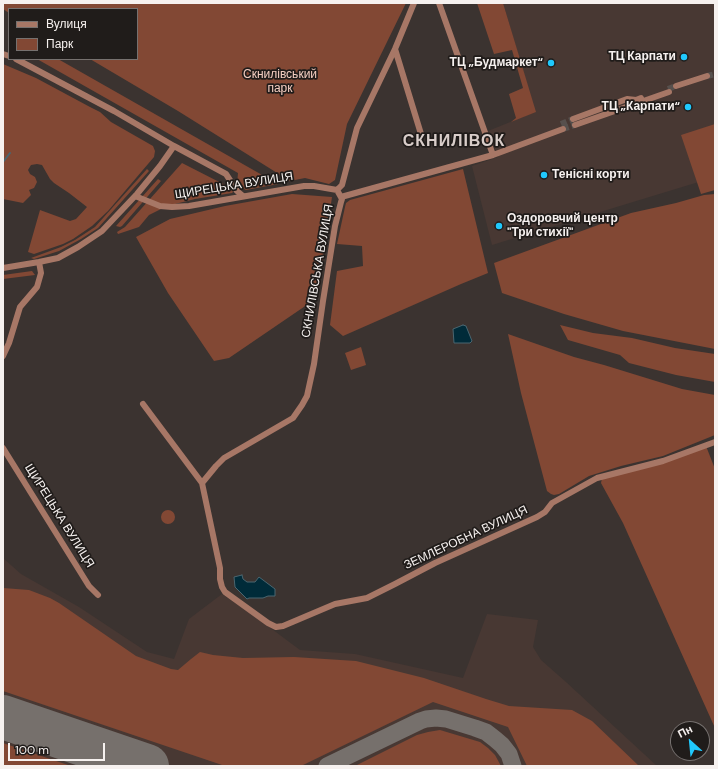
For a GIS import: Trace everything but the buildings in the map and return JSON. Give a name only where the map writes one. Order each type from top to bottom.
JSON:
[{"type":"street","name":"СКНИЛІВСЬКА ВУЛИЦЯ","points":[[202,483],[224,458],[293,418],[307,396],[314,364],[336,226],[342,202],[337,190],[342,185],[357,128],[395,49],[414,3]]},
{"type":"street","points":[[439,3],[493,155]]},
{"type":"street","points":[[395,49],[421,134]]},
{"type":"street","points":[[18,60],[114,111],[174,146],[225,173],[230,178],[237,191],[243,196]]},
{"type":"street","points":[[677,88],[708,78]]},
{"type":"street","points":[[574,122],[667,91]]},
{"type":"street","points":[[341,197],[493,155],[560,128]]},
{"type":"street","points":[[3,268],[58,258],[102,231],[136,195],[174,146]]},
{"type":"street","name":"ЩИРЕЦЬКА ВУЛИЦЯ","points":[[136,195],[160,206],[172,207],[189,206],[304,186],[314,186],[337,190]]},
{"type":"street","points":[[3,356],[10,343],[20,307],[36,287],[41,273],[39,262]]},
{"type":"street","points":[[143,404],[202,483]]},
{"type":"street","name":"ЗЕМЛЕРОБНА ВУЛИЦЯ","points":[[202,483],[220,568],[222,587],[225,592],[268,623],[276,627],[283,626],[335,604],[367,598],[435,563],[538,517],[545,512],[552,503],[597,478],[663,461],[715,442]]},
{"type":"street","name":"ЩИРЕЦЬКА ВУЛИЦЯ","points":[[3,448],[89,586],[98,594]]},
{"type":"shaded area","points":[[503,3],[715,3],[715,177],[492,245],[472,166],[498,157],[488,131],[535,112]]},
{"type":"shaded area","points":[[3,558],[21,574],[79,607],[147,652],[174,659],[189,619],[222,594],[300,650],[355,654],[463,678],[487,614],[538,620],[533,647],[541,660],[657,766],[3,766]]},
{"type":"green space","name":"Скнилівський парк","points":[[3,3],[406,3],[347,124],[335,180],[329,184],[305,178],[290,181],[178,111],[92,60],[138,60],[138,8],[8,8],[8,12],[3,9]]},
{"type":"green space","points":[[477,3],[503,3],[536,112],[511,122],[516,118],[509,94],[523,88],[512,50],[494,54]]},
{"type":"green space","points":[[39,60],[60,60],[278,184],[246,190],[237,185],[238,173]]},
{"type":"green space","points":[[3,64],[36,78],[100,112],[111,122],[153,146],[155,151],[154,157],[108,211],[92,226],[63,244],[34,254],[28,252],[40,210],[70,221],[76,219],[87,207],[54,183],[42,165],[37,164],[31,165],[28,170],[30,174],[35,177],[37,182],[34,188],[29,190],[31,195],[23,203],[3,199]]},
{"type":"green space","points":[[715,124],[715,190],[701,194],[681,135]]},
{"type":"green space","points":[[182,163],[231,188],[233,192],[167,206],[149,215],[139,227],[118,234],[117,232],[125,227]]},
{"type":"green space","points":[[147,169],[149,171],[98,228],[59,251],[34,259],[31,258],[61,247],[95,227]]},
{"type":"green space","points":[[463,169],[488,273],[343,336],[330,325],[337,271],[363,266],[362,246],[337,244],[346,203],[350,200]]},
{"type":"green space","points":[[158,179],[161,181],[122,226],[116,226]]},
{"type":"green space","points":[[292,194],[332,197],[317,298],[229,358],[214,361],[168,293],[136,237],[170,219],[225,206]]},
{"type":"green space","points":[[715,194],[715,349],[623,331],[564,314],[502,293],[494,263],[631,213],[704,195]]},
{"type":"green space","points":[[32,271],[35,275],[3,279],[3,275]]},
{"type":"green space","points":[[560,325],[593,333],[632,338],[675,348],[715,354],[715,382],[676,375],[629,363],[620,355],[568,340]]},
{"type":"green space","points":[[508,334],[574,357],[682,389],[715,395],[715,435],[663,456],[621,466],[589,476],[559,494],[551,494],[547,491],[521,393]]},
{"type":"green space","points":[[361,347],[366,365],[351,370],[345,353]]},
{"type":"green space","points":[[706,446],[715,469],[715,728],[623,523],[601,483],[602,478]]},
{"type":"green space","points":[[165,510],[171,510],[175,514],[175,520],[171,524],[165,524],[161,520],[161,514]]},
{"type":"green space","points":[[3,588],[29,590],[50,598],[136,656],[171,669],[178,670],[200,652],[243,658],[294,657],[356,661],[424,678],[509,706],[572,710],[592,721],[639,766],[527,766],[508,727],[433,702],[301,766],[225,766],[3,691]]},
{"type":"green space","points":[[440,730],[480,742],[495,755],[501,766],[355,766],[417,735]]},
{"type":"green space","points":[[3,743],[71,766],[3,766]]},
{"type":"water","points":[[463,325],[466,326],[472,341],[470,343],[454,343],[453,329]]},
{"type":"water","points":[[242,575],[243,579],[247,582],[255,582],[259,577],[275,589],[275,596],[247,599],[235,587],[234,577]]},
{"type":"waterway","points":[[3,162],[10,153]]},
{"type":"taxiway","points":[[327,766],[420,721],[436,718],[446,719],[486,732],[502,745],[509,754],[513,766]]},
{"type":"runway","points":[[3,717],[147,766]]},
{"type":"tunnel","points":[[707,76],[715,74]]},
{"type":"tunnel","points":[[668,89],[676,86]]},
{"type":"tunnel","points":[[561,124],[573,119]]},
{"type":"tunnel","points":[[563,129],[575,125]]},
{"type":"place","name":"ТЦ Карпати","points":[[684,57]]},
{"type":"place","name":"ТЦ „Будмаркет“","points":[[551,63]]},
{"type":"place","name":"ТЦ „Карпати“","points":[[688,107]]},
{"type":"place","name":"Тенісні корти","points":[[544,175]]},
{"type":"place","name":"Оздоровчий центр \"Три стихії\"","points":[[499,226]]},
{"type":"district","name":"СКНИЛІВОК","points":[[454,142]]}]
